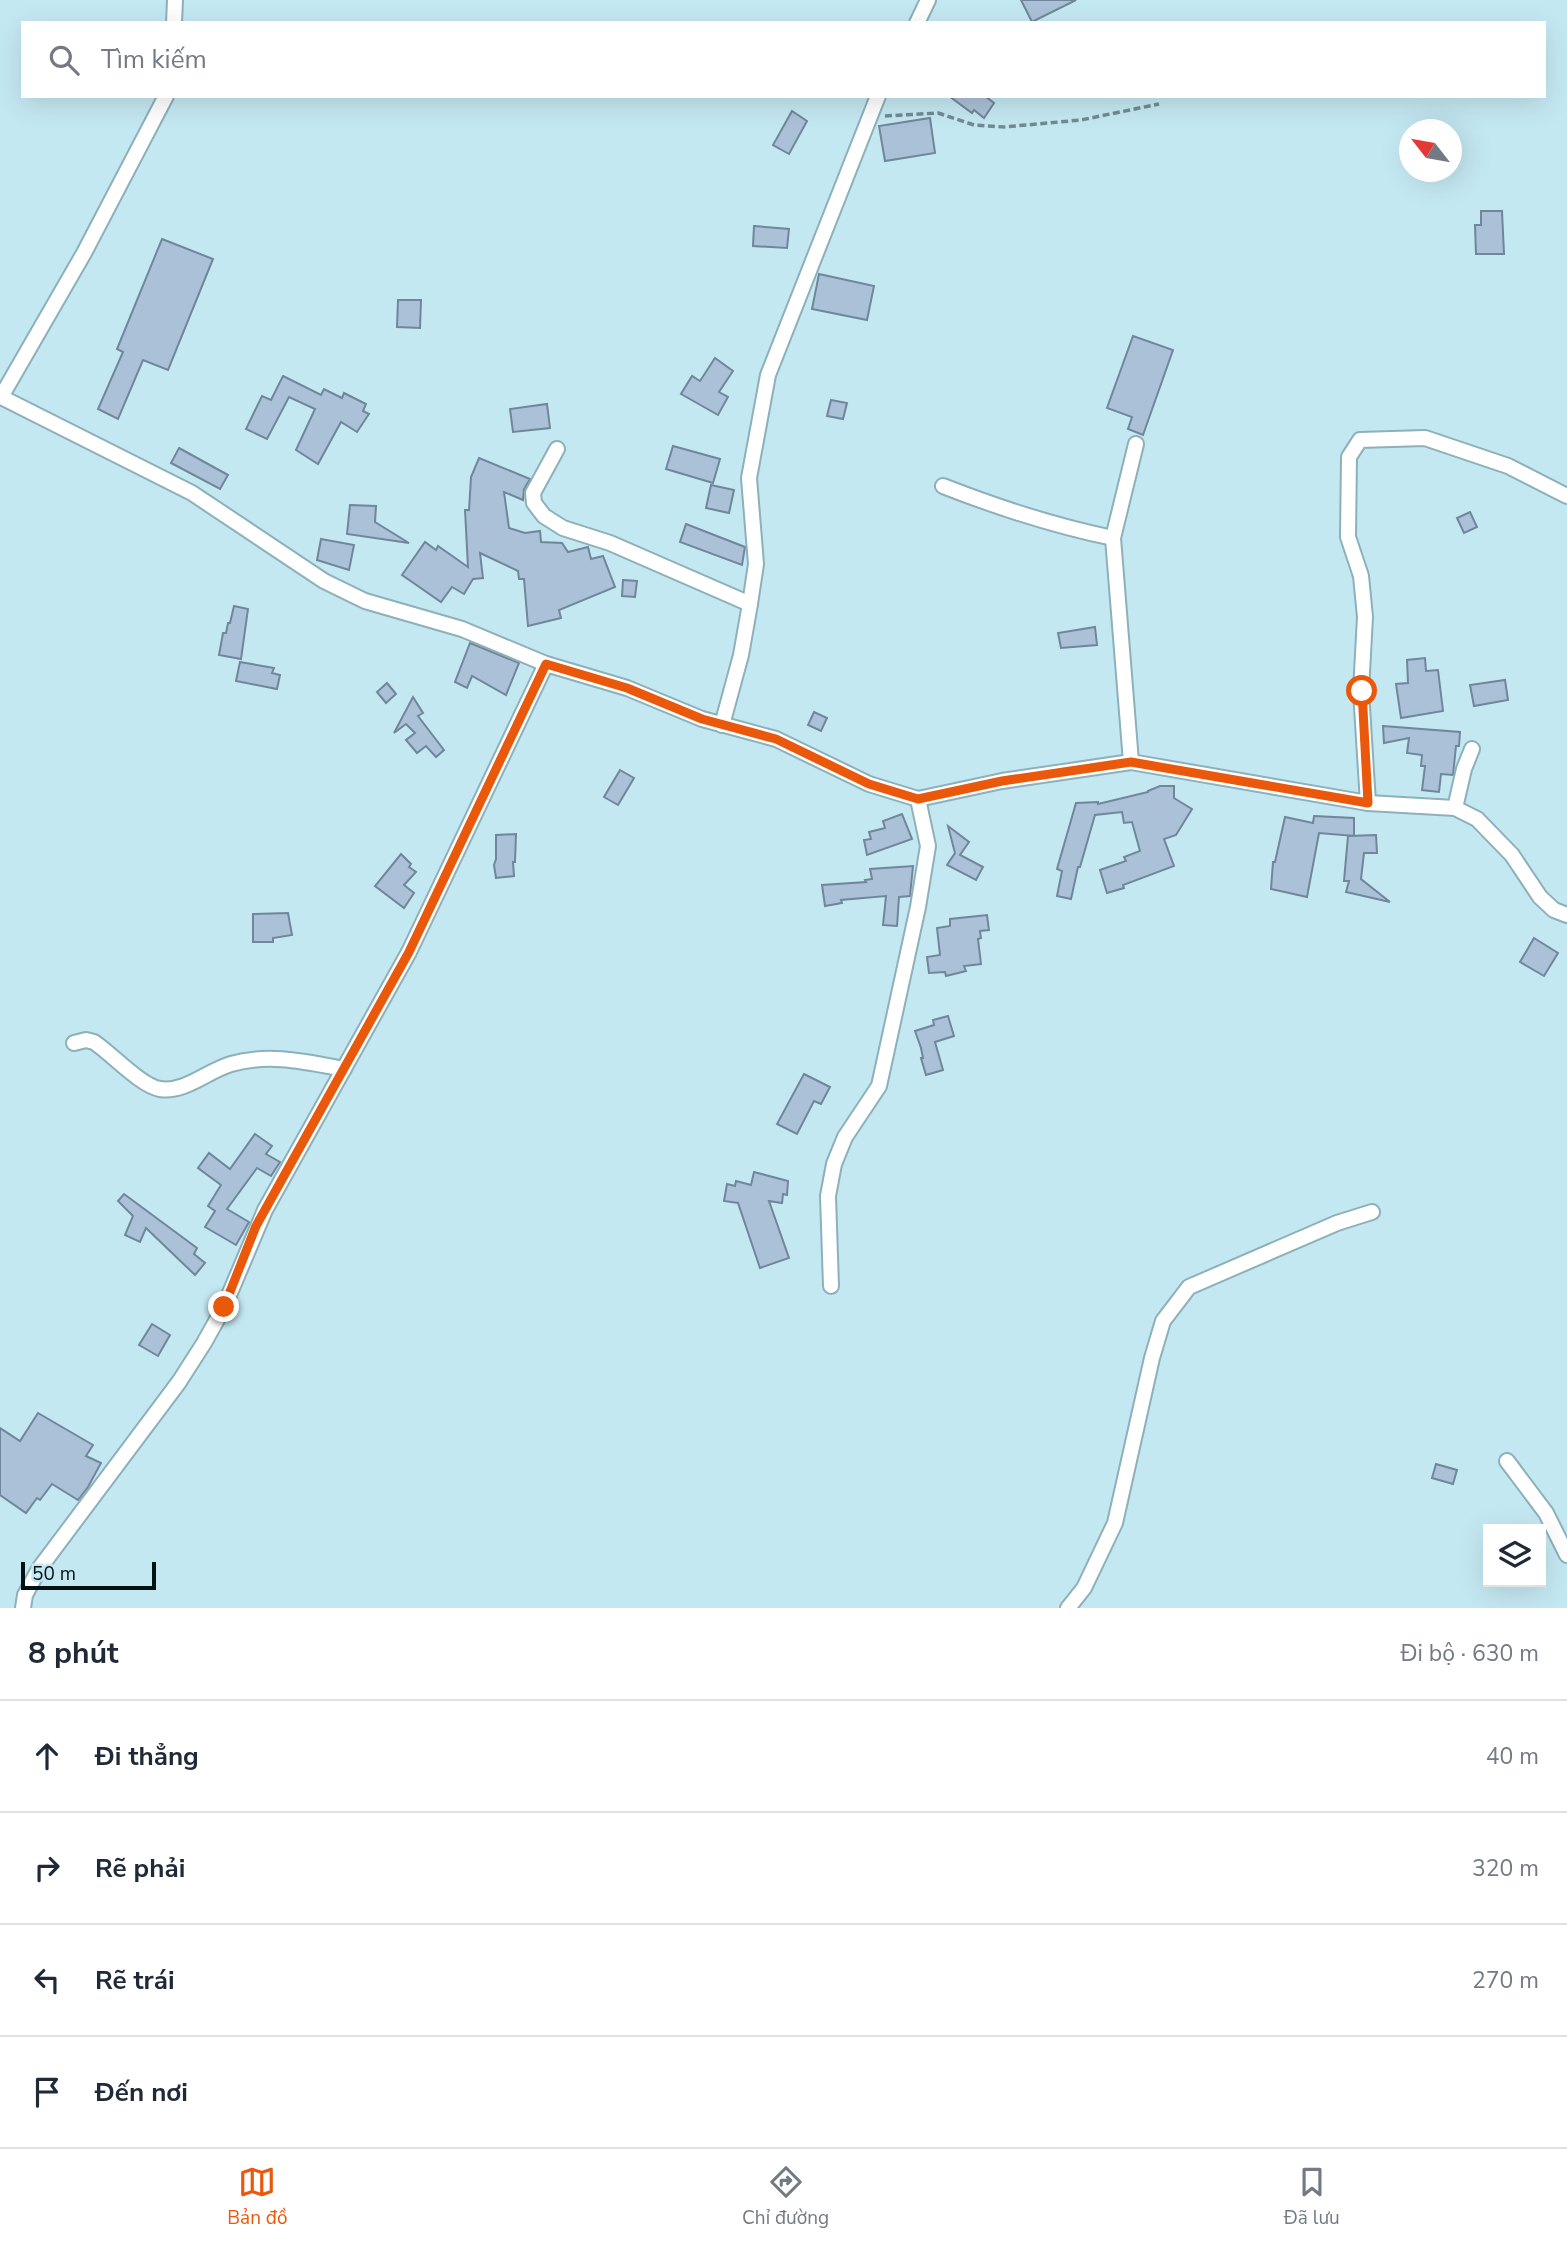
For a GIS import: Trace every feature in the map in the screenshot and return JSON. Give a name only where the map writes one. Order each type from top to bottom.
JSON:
[{"type":"street","points":[[174,21],[175,0]]},
{"type":"street","points":[[918,21],[928,0]]},
{"type":"street","points":[[165,98],[84,253],[1,397],[192,493],[324,581],[365,601],[462,629],[546,664],[627,688],[722,725],[776,739],[869,784],[918,799],[1002,781],[1131,762],[1368,803],[1455,808],[1478,818],[1512,855],[1540,897],[1554,910],[1567,915]]},
{"type":"street","points":[[722,725],[741,654],[756,564],[749,478],[768,375],[877,98]]},
{"type":"street","points":[[1368,803],[1362,691],[1365,617],[1361,576],[1348,537],[1349,457],[1354,449],[1360,440],[1425,438],[1508,466],[1567,496]]},
{"type":"street","points":[[1131,762],[1113,538],[1136,444]]},
{"type":"street","points":[[557,449],[533,493],[534,503],[544,516],[563,527],[610,543],[750,604]]},
{"type":"street","points":[[943,486],[997,508],[1076,531],[1113,538]]},
{"type":"street","points":[[23,1608],[25,1595],[39,1569],[179,1382],[224,1307],[256,1226],[409,952],[546,664]]},
{"type":"street","points":[[1455,808],[1464,769],[1472,749]]},
{"type":"street","points":[[831,1286],[828,1196],[834,1164],[845,1137],[880,1086],[918,908],[928,846],[918,799]]},
{"type":"street","points":[[74,1043],[86,1040],[94,1042],[147,1084],[162,1089],[188,1083],[228,1064],[251,1059],[281,1058],[344,1069]]},
{"type":"street","points":[[1069,1608],[1084,1588],[1115,1524],[1152,1358],[1163,1321],[1189,1287],[1337,1223],[1373,1212]]},
{"type":"street","points":[[1507,1461],[1546,1513],[1567,1555]]},
{"type":"path","points":[[870,117],[938,113],[974,125],[1004,127],[1080,120],[1159,104]]},
{"type":"building","points":[[1021,0],[1076,0],[1034,21],[1032,21]]},
{"type":"building","points":[[952,98],[988,98],[994,103],[984,118],[974,110],[972,113]]},
{"type":"building","points":[[792,111],[807,121],[789,154],[773,145]]},
{"type":"building","points":[[930,118],[935,153],[885,161],[879,126]]},
{"type":"building","points":[[1481,211],[1502,211],[1504,254],[1476,254],[1475,225],[1481,225]]},
{"type":"building","points":[[754,226],[789,229],[787,248],[753,246]]},
{"type":"building","points":[[162,239],[213,259],[168,370],[143,360],[118,419],[98,409],[123,352],[117,349]]},
{"type":"building","points":[[819,274],[874,286],[867,320],[812,309]]},
{"type":"building","points":[[398,300],[421,300],[420,328],[397,327]]},
{"type":"building","points":[[1133,336],[1173,350],[1143,435],[1128,429],[1132,417],[1107,408]]},
{"type":"building","points":[[715,358],[733,371],[719,392],[728,397],[718,415],[681,394],[692,376],[700,381]]},
{"type":"building","points":[[283,376],[321,395],[324,389],[342,398],[344,393],[366,404],[363,411],[369,414],[357,432],[341,422],[318,464],[296,450],[315,409],[289,397],[267,439],[246,429],[262,396],[271,400]]},
{"type":"building","points":[[831,400],[847,403],[843,419],[827,416]]},
{"type":"building","points":[[547,404],[550,428],[513,432],[510,409]]},
{"type":"building","points":[[673,446],[720,459],[713,483],[666,469]]},
{"type":"building","points":[[179,448],[228,475],[220,489],[171,463]]},
{"type":"building","points":[[479,458],[530,479],[524,489],[523,500],[504,492],[509,528],[525,533],[540,531],[541,542],[562,543],[568,552],[588,547],[591,559],[603,556],[615,587],[559,610],[561,618],[528,626],[524,579],[519,579],[518,571],[480,553],[483,578],[473,579],[464,594],[452,587],[441,602],[402,575],[425,542],[436,550],[438,546],[468,567],[465,510],[469,510],[471,477]]},
{"type":"building","points":[[711,485],[734,490],[729,513],[706,508]]},
{"type":"building","points":[[350,505],[376,506],[375,522],[409,543],[347,534]]},
{"type":"building","points":[[1470,512],[1477,527],[1464,533],[1457,518]]},
{"type":"building","points":[[686,524],[745,547],[742,565],[680,542]]},
{"type":"building","points":[[321,539],[354,545],[349,570],[317,560]]},
{"type":"building","points":[[623,580],[637,581],[635,597],[622,596]]},
{"type":"building","points":[[234,606],[248,609],[241,659],[219,655],[223,633],[226,633]]},
{"type":"building","points":[[1095,627],[1097,645],[1061,648],[1058,633]]},
{"type":"building","points":[[470,643],[519,663],[506,695],[472,676],[467,688],[455,682]]},
{"type":"building","points":[[1425,658],[1426,671],[1438,670],[1443,711],[1401,718],[1396,684],[1408,683],[1407,660]]},
{"type":"building","points":[[240,662],[274,668],[272,673],[280,675],[277,689],[236,681]]},
{"type":"building","points":[[1505,680],[1508,700],[1474,706],[1470,685]]},
{"type":"building","points":[[387,683],[396,694],[386,703],[377,692]]},
{"type":"building","points":[[413,697],[423,713],[418,716],[444,750],[436,757],[426,746],[417,753],[406,740],[415,733],[406,724],[394,733]]},
{"type":"building","points":[[814,712],[827,718],[821,731],[808,725]]},
{"type":"building","points":[[1383,726],[1460,732],[1453,775],[1441,774],[1439,792],[1422,790],[1425,766],[1421,766],[1422,755],[1407,753],[1409,738],[1384,743]]},
{"type":"building","points":[[620,770],[634,778],[618,805],[604,797]]},
{"type":"building","points":[[1160,786],[1174,786],[1174,798],[1192,809],[1176,835],[1164,839],[1174,866],[1107,893],[1100,870],[1126,861],[1124,857],[1140,851],[1132,822],[1124,823],[1122,812],[1095,815],[1071,899],[1057,896],[1062,871],[1057,869],[1076,803],[1098,804],[1148,792]]},
{"type":"building","points":[[902,814],[912,839],[867,855],[864,840],[871,839],[869,832],[885,828],[883,821]]},
{"type":"building","points":[[1314,816],[1354,818],[1354,836],[1319,833],[1307,897],[1271,889],[1273,862],[1285,817],[1313,823]]},
{"type":"building","points":[[948,826],[969,842],[960,855],[983,867],[976,880],[947,865],[955,853]]},
{"type":"building","points":[[516,834],[514,876],[496,878],[496,835]]},
{"type":"building","points":[[1376,835],[1377,853],[1364,853],[1361,879],[1390,902],[1346,892],[1349,881],[1344,881],[1348,836]]},
{"type":"building","points":[[401,854],[411,864],[409,867],[416,872],[404,885],[414,893],[404,908],[375,886]]},
{"type":"building","points":[[913,866],[910,896],[899,897],[897,926],[883,925],[886,896],[841,900],[842,903],[825,906],[822,885],[866,882],[865,880],[872,879],[870,869]]},
{"type":"building","points":[[288,913],[292,935],[273,938],[273,942],[253,942],[253,914]]},
{"type":"building","points":[[987,915],[989,930],[980,931],[981,938],[978,939],[981,964],[964,966],[966,971],[946,976],[945,972],[929,973],[927,957],[940,955],[937,928],[950,926],[950,919]]},
{"type":"building","points":[[1534,938],[1558,953],[1544,976],[1520,962]]},
{"type":"building","points":[[948,1016],[954,1036],[935,1042],[943,1070],[926,1075],[915,1031],[934,1025],[933,1020]]},
{"type":"building","points":[[804,1074],[830,1087],[821,1104],[814,1101],[797,1134],[777,1124]]},
{"type":"building","points":[[255,1134],[272,1146],[266,1154],[280,1162],[271,1176],[257,1168],[227,1209],[249,1222],[236,1245],[205,1227],[215,1211],[208,1206],[221,1185],[198,1168],[209,1153],[230,1169]]},
{"type":"building","points":[[754,1172],[788,1181],[787,1195],[783,1194],[782,1203],[769,1201],[789,1258],[760,1268],[738,1203],[724,1201],[727,1184],[735,1186],[736,1181],[751,1185]]},
{"type":"building","points":[[124,1194],[197,1248],[194,1254],[205,1263],[195,1275],[146,1228],[140,1242],[125,1235],[133,1216],[118,1201]]},
{"type":"building","points":[[152,1324],[170,1335],[158,1356],[139,1345]]},
{"type":"building","points":[[38,1413],[93,1445],[86,1456],[101,1463],[78,1500],[52,1484],[26,1513],[0,1495],[0,1428],[20,1441]]},
{"type":"building","points":[[1436,1464],[1457,1470],[1453,1484],[1432,1478]]},
{"type":"route","points":[[224,1307],[256,1226],[409,952],[546,664],[627,688],[702,719],[776,739],[869,784],[918,799],[1002,781],[1131,762],[1368,803],[1362,691]]}]
